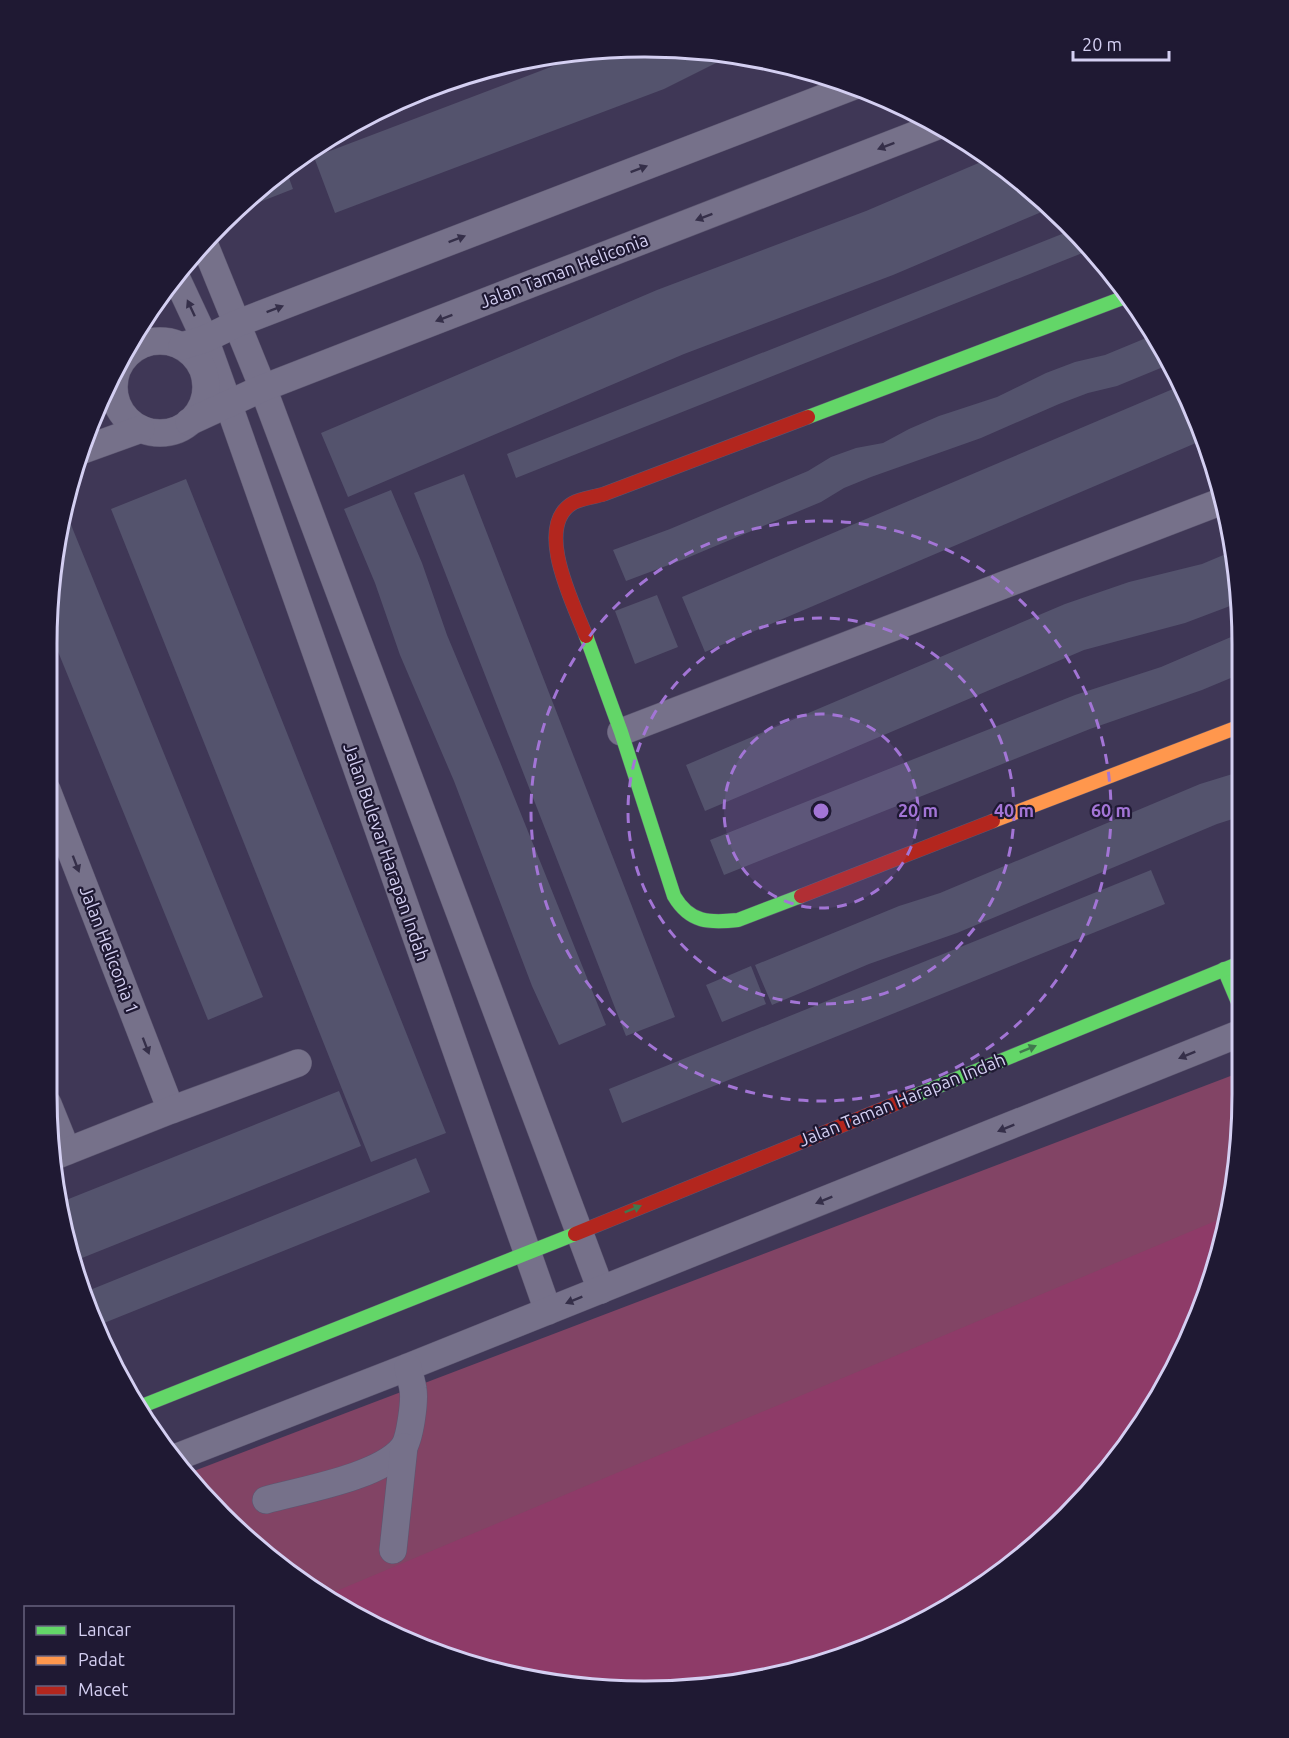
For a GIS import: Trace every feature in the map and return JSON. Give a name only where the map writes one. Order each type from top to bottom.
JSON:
[{"type":"street","points":[[139,346],[161,340],[194,343],[236,324],[841,91]]},
{"type":"street","name":"Jalan Taman Heliconia","points":[[189,422],[263,388],[927,130]]},
{"type":"street","points":[[208,252],[263,388],[601,1290]]},
{"type":"street","points":[[114,394],[119,408],[128,420],[141,429],[157,433],[174,430],[189,422],[201,408],[206,392],[204,374],[196,358],[179,286]]},
{"type":"street","points":[[1120,299],[604,494],[572,503],[558,519],[554,536],[560,566],[621,732],[674,896],[689,916],[716,923],[738,920],[1232,730]]},
{"type":"street","name":"Jalan Bulevar Harapan Indah","points":[[194,343],[228,403],[548,1311]]},
{"type":"street","points":[[91,448],[141,429]]},
{"type":"street","points":[[621,732],[1215,504]]},
{"type":"street","name":"Jalan Heliconia 1","points":[[57,816],[171,1110]]},
{"type":"street","name":"Jalan Taman Harapan Indah","points":[[146,1404],[579,1232],[1232,966]]},
{"type":"street","points":[[1224,969],[1232,988]]},
{"type":"street","points":[[182,1455],[408,1367],[1232,1036]]},
{"type":"street","points":[[61,1153],[298,1063]]},
{"type":"street","points":[[393,1550],[404,1447],[411,1420],[414,1392],[408,1367]]},
{"type":"street","points":[[266,1500],[368,1471],[387,1462],[404,1447]]},
{"type":"shaded area","points":[[1232,1075],[1231,1132],[1227,1170],[1212,1246],[1187,1318],[1153,1387],[1133,1420],[1111,1451],[1060,1509],[1002,1560],[938,1602],[869,1636],[833,1650],[759,1670],[683,1680],[606,1680],[530,1670],[492,1661],[420,1636],[351,1602],[318,1582],[257,1535],[229,1509],[194,1471]]},
{"type":"shaded area","points":[[1218,1220],[1201,1282],[1171,1353],[1133,1420],[1086,1481],[1060,1509],[1002,1560],[938,1602],[869,1636],[833,1650],[759,1670],[683,1680],[606,1680],[530,1670],[456,1650],[385,1620],[334,1592]]},
{"type":"building","points":[[644,57],[719,62],[664,89],[335,213],[315,158],[561,63]]},
{"type":"building","points":[[980,162],[1042,212],[893,275],[684,354],[348,497],[321,433],[657,290],[866,211]]},
{"type":"building","points":[[289,177],[293,189],[257,203]]},
{"type":"building","points":[[1064,233],[1082,253],[516,478],[507,454]]},
{"type":"building","points":[[1145,338],[1162,368],[1117,386],[1088,393],[1059,404],[981,438],[871,477],[844,488],[821,502],[626,581],[613,550],[670,529],[808,471],[831,457],[856,448],[883,443],[939,416],[997,397],[1046,373],[1075,362],[1105,355]]},
{"type":"building","points":[[1173,389],[1196,443],[705,652],[682,597]]},
{"type":"building","points":[[464,474],[675,1017],[626,1036],[414,493]]},
{"type":"building","points":[[186,479],[446,1133],[371,1162],[111,509]]},
{"type":"building","points":[[391,490],[422,563],[447,635],[606,1025],[559,1045],[532,986],[454,781],[400,655],[375,583],[344,509]]},
{"type":"building","points":[[70,522],[263,997],[208,1020],[57,649],[58,606]]},
{"type":"building","points":[[1225,554],[1231,606],[1185,623],[1084,650],[705,811],[686,765],[1065,604],[1129,582],[1202,564]]},
{"type":"building","points":[[657,595],[678,647],[635,664],[615,611]]},
{"type":"building","points":[[1232,637],[1232,678],[1090,729],[724,875],[710,840],[1075,695],[1161,667]]},
{"type":"building","points":[[1232,774],[1232,819],[957,933],[869,964],[772,1005],[755,965],[899,906],[940,893],[1200,784]]},
{"type":"building","points":[[1151,870],[1165,904],[622,1123],[609,1089]]},
{"type":"building","points":[[751,966],[766,1004],[722,1022],[706,985]]},
{"type":"building","points":[[339,1091],[361,1146],[81,1258],[67,1200]]},
{"type":"building","points":[[416,1158],[430,1192],[104,1323],[91,1290]]},
{"type":"traffic: fast","points":[[808,417],[1120,299]]},
{"type":"traffic: fast","points":[[586,636],[621,732],[674,896],[680,905],[687,912],[701,919],[728,921],[738,920],[801,896]]},
{"type":"traffic: fast","points":[[912,1097],[1232,966]]},
{"type":"traffic: fast","points":[[1224,969],[1232,988]]},
{"type":"traffic: fast","points":[[146,1404],[575,1234]]},
{"type":"traffic: slow","points":[[993,821],[1232,729]]},
{"type":"traffic: jam","points":[[586,636],[566,586],[556,547],[556,529],[562,514],[573,503],[604,494],[808,417]]},
{"type":"traffic: jam","points":[[801,896],[993,821]]},
{"type":"traffic: jam","points":[[575,1234],[912,1097]]}]
